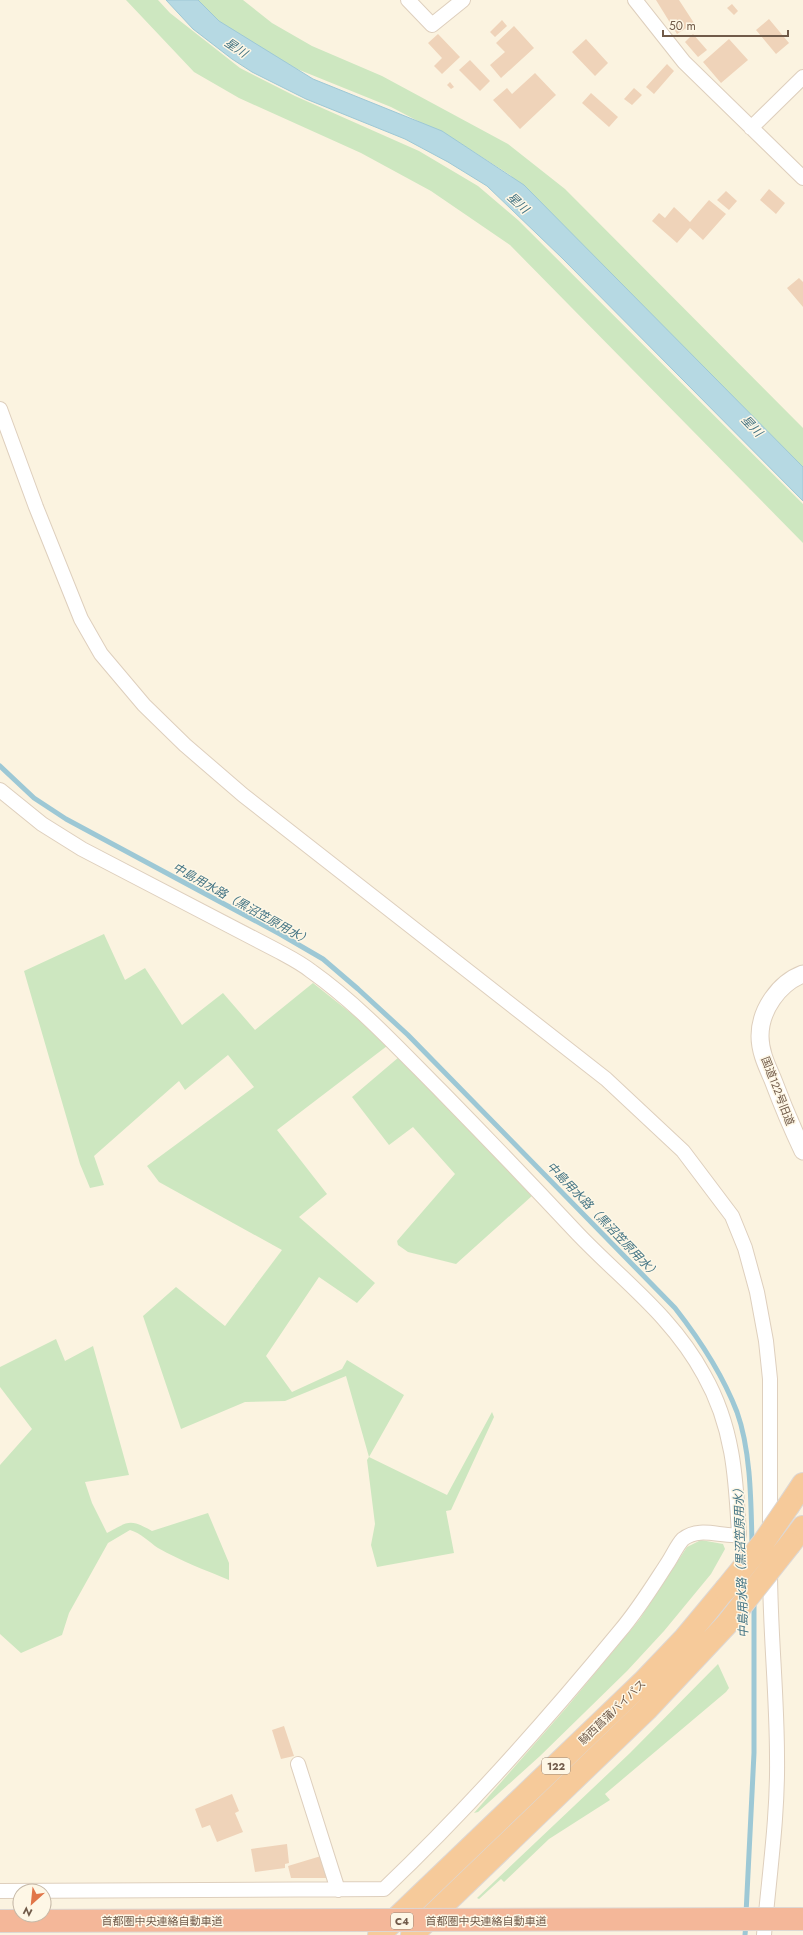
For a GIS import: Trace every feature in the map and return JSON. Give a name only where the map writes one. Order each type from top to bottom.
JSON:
[{"type":"highway","name":"騎西菖蒲バイパス","points":[[379,1935],[643,1682],[685,1638],[763,1543],[803,1484]]},
{"type":"highway","name":"騎西菖蒲バイパス","points":[[412,1935],[648,1708],[726,1625],[803,1526]]},
{"type":"highway","points":[[585,1921],[803,1906]]},
{"type":"highway","name":"首都圏中央連絡自動車道","points":[[0,1922],[803,1919]]},
{"type":"street","points":[[408,0],[432,26],[463,0]]},
{"type":"street","points":[[636,0],[684,62],[803,178]]},
{"type":"street","points":[[751,128],[803,77]]},
{"type":"street","points":[[0,409],[36,507],[81,618],[101,654],[144,705],[185,744],[243,795],[606,1080],[683,1151],[732,1216],[745,1248],[757,1292],[766,1341],[770,1379],[770,1609],[777,1757],[777,1796],[764,1935]]},
{"type":"street","points":[[0,790],[42,824],[82,849],[278,951],[309,969],[344,997],[395,1045],[595,1251],[638,1290],[659,1312],[694,1357],[716,1397],[723,1415],[734,1458],[739,1535],[728,1536],[710,1532],[697,1532],[683,1540],[632,1618],[566,1698],[438,1838],[384,1889],[0,1891]]},
{"type":"street","name":"国道122号旧道","points":[[803,974],[784,986],[771,1001],[764,1018],[760,1036],[763,1056],[803,1151]]},
{"type":"street","points":[[298,1764],[338,1890]]},
{"type":"green space","points":[[126,0],[158,0],[170,13],[240,68],[295,96],[419,151],[478,186],[518,220],[803,504],[803,543],[510,245],[431,191],[361,153],[239,98],[194,72]]},
{"type":"green space","points":[[196,0],[243,0],[272,23],[312,46],[382,76],[508,144],[565,189],[803,428],[803,467],[510,175],[460,143],[391,107],[297,69],[218,23]]},
{"type":"green space","points":[[104,934],[125,980],[145,968],[182,1025],[223,993],[255,1030],[313,983],[357,1018],[387,1046],[277,1130],[327,1194],[299,1217],[375,1283],[357,1303],[319,1277],[266,1356],[292,1392],[342,1369],[347,1360],[404,1395],[369,1457],[346,1376],[285,1401],[245,1402],[181,1429],[143,1316],[176,1287],[225,1326],[282,1250],[159,1182],[147,1166],[254,1087],[228,1055],[185,1090],[179,1081],[94,1156],[104,1185],[90,1188],[80,1164],[24,971]]},
{"type":"green space","points":[[399,1057],[533,1195],[456,1264],[408,1252],[398,1245],[397,1241],[455,1174],[413,1127],[389,1145],[352,1097]]},
{"type":"green space","points":[[56,1339],[65,1361],[93,1346],[129,1475],[85,1482],[92,1503],[107,1533],[129,1523],[138,1524],[152,1531],[208,1513],[229,1563],[229,1580],[167,1553],[141,1535],[130,1530],[108,1543],[69,1613],[62,1635],[21,1653],[0,1634],[0,1465],[32,1429],[0,1387],[0,1367]]},
{"type":"green space","points":[[492,1412],[494,1417],[451,1510],[446,1511],[454,1553],[377,1567],[371,1545],[375,1524],[367,1460],[369,1457],[447,1495]]},
{"type":"green space","points":[[701,1540],[723,1544],[725,1549],[711,1574],[664,1631],[627,1671],[540,1756],[478,1812],[474,1813],[567,1707],[639,1620],[687,1547]]},
{"type":"green space","points":[[718,1664],[729,1688],[726,1692],[605,1794],[610,1800],[549,1839],[504,1882],[501,1879],[479,1899],[477,1898],[630,1753]]},
{"type":"water","name":"星川","points":[[166,0],[198,0],[219,21],[313,79],[442,131],[524,185],[803,467],[803,501],[562,258],[487,186],[448,162],[405,139],[306,99],[252,72],[232,59],[193,29]]},
{"type":"building","points":[[656,0],[679,0],[694,23],[677,34]]},
{"type":"building","points":[[732,4],[738,11],[734,15],[727,8]]},
{"type":"building","points":[[769,19],[789,43],[776,54],[756,30]]},
{"type":"building","points":[[502,20],[507,26],[495,37],[490,32]]},
{"type":"building","points":[[514,26],[534,48],[501,78],[490,65],[505,52],[496,43]]},
{"type":"building","points":[[438,34],[460,57],[442,74],[434,66],[442,58],[428,43]]},
{"type":"building","points":[[693,34],[707,50],[698,57],[685,42]]},
{"type":"building","points":[[586,39],[608,63],[595,76],[572,52]]},
{"type":"building","points":[[729,39],[748,60],[721,83],[703,62]]},
{"type":"building","points":[[470,60],[490,81],[480,91],[459,70]]},
{"type":"building","points":[[667,64],[674,71],[654,94],[646,87]]},
{"type":"building","points":[[535,73],[556,95],[520,129],[493,100],[507,88],[512,94]]},
{"type":"building","points":[[450,82],[454,87],[451,89],[447,85]]},
{"type":"building","points":[[634,88],[642,95],[632,105],[624,99]]},
{"type":"building","points":[[591,93],[618,117],[609,127],[582,103]]},
{"type":"building","points":[[769,189],[785,203],[776,214],[760,200]]},
{"type":"building","points":[[726,191],[737,201],[729,210],[717,200]]},
{"type":"building","points":[[709,200],[726,214],[703,240],[690,228],[677,243],[652,221],[659,213],[665,218],[674,207],[690,222]]},
{"type":"building","points":[[799,278],[803,282],[803,307],[787,288]]},
{"type":"building","points":[[284,1726],[294,1756],[281,1759],[272,1730]]},
{"type":"building","points":[[232,1794],[239,1811],[235,1813],[243,1832],[217,1842],[210,1825],[202,1828],[195,1809]]},
{"type":"building","points":[[287,1844],[289,1863],[285,1864],[285,1868],[255,1872],[251,1849]]},
{"type":"building","points":[[321,1856],[328,1878],[291,1878],[288,1866]]},
{"type":"waterway","name":"中島用水路（黒沼笠原用水）","points":[[0,766],[34,798],[66,819],[280,934],[323,959],[408,1035],[675,1308],[710,1357],[731,1398],[742,1427],[748,1460],[751,1494],[752,1544]]},
{"type":"waterway","name":"中島用水路（黒沼笠原用水）","points":[[746,1914],[754,1753],[754,1602]]},
{"type":"waterway","name":"中島用水路（黒沼笠原用水）","points":[[745,1935],[746,1924]]}]
